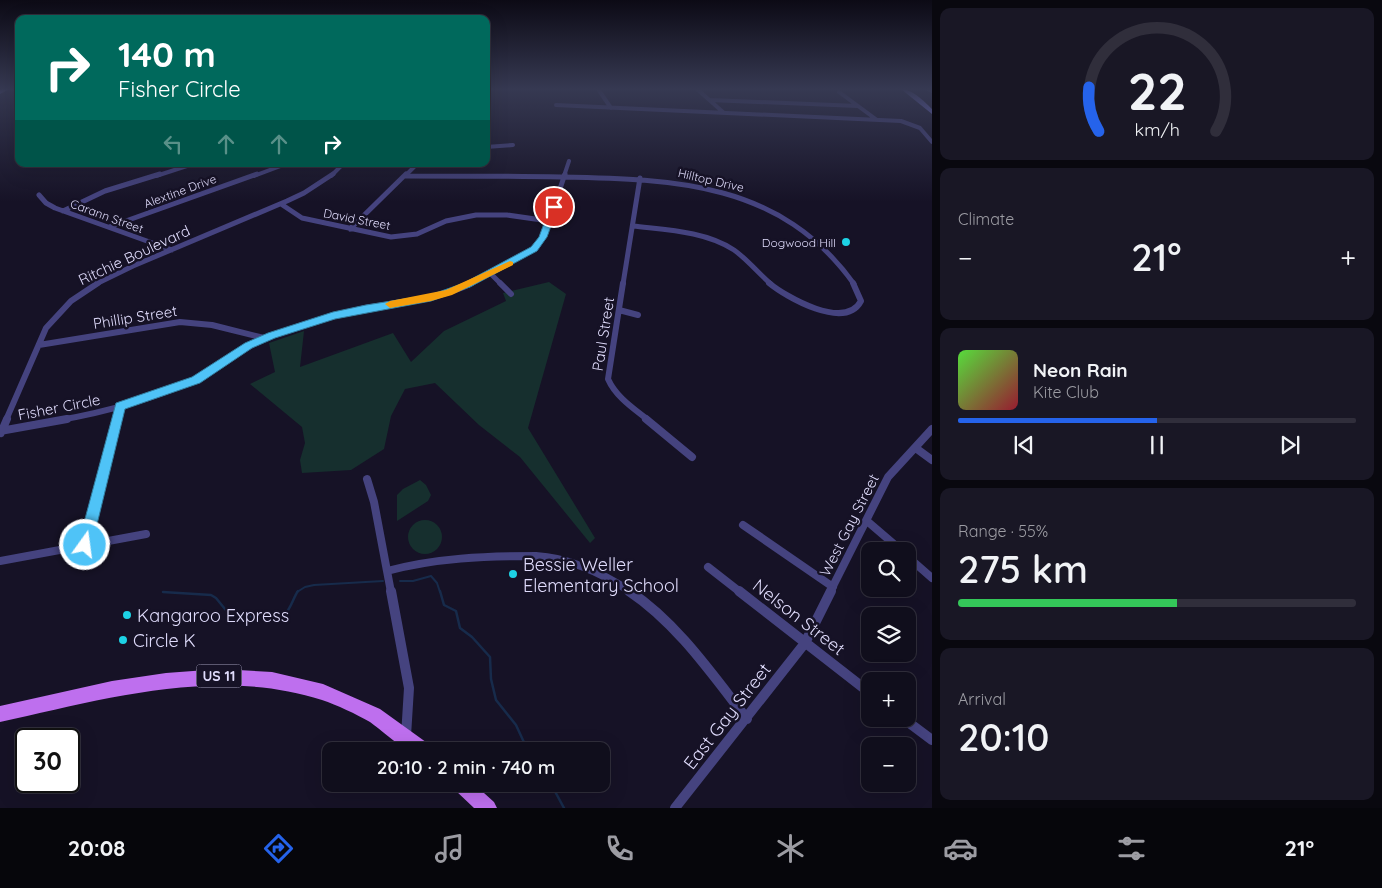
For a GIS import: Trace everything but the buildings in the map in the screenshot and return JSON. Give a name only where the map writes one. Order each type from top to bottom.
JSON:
[{"type":"main road","name":"US 11","points":[[0,714],[151,681],[211,676],[243,677],[304,686],[324,693],[350,703],[413,742]]},
{"type":"main road","points":[[470,792],[488,808]]},
{"type":"street","points":[[919,127],[932,142]]},
{"type":"street","points":[[490,147],[513,145]]},
{"type":"street","name":"Fisher Circle","points":[[1,432],[86,416],[120,407],[196,380],[264,338],[352,311],[438,296],[462,288],[534,249],[540,242],[569,161]]},
{"type":"street","points":[[63,211],[105,191],[183,167]]},
{"type":"street","name":"Alextine Drive","points":[[109,228],[278,167]]},
{"type":"street","name":"Ritchie Boulevard","points":[[1,432],[38,345],[54,317],[78,294],[109,277],[281,204],[318,185],[339,167]]},
{"type":"street","points":[[350,229],[414,167]]},
{"type":"street","name":"Hilltop Drive","points":[[406,176],[640,178],[716,190],[747,199],[781,215],[805,231],[824,249],[860,293],[861,301],[856,308],[846,312],[833,312],[817,308],[797,300],[776,288],[742,256],[723,244],[702,238],[633,226]]},
{"type":"street","name":"Paul Street","points":[[640,178],[608,374],[609,383],[622,399],[692,457]]},
{"type":"street","name":"Carann Street","points":[[39,195],[48,205],[172,250]]},
{"type":"street","name":"David Street","points":[[281,204],[302,218],[397,237],[417,234],[451,219],[476,215],[507,215],[549,221]]},
{"type":"street","points":[[490,273],[511,294]]},
{"type":"street","points":[[619,310],[638,315]]},
{"type":"street","name":"Phillip Street","points":[[38,345],[180,322],[224,327],[264,338]]},
{"type":"street","points":[[85,545],[120,407]]},
{"type":"street","name":"West Gay Street","points":[[805,643],[895,467],[917,449],[932,429]]},
{"type":"street","points":[[917,449],[932,460]]},
{"type":"street","points":[[367,479],[374,502],[409,688],[406,736]]},
{"type":"street","points":[[867,521],[892,542]]},
{"type":"street","points":[[743,525],[833,588]]},
{"type":"street","points":[[0,561],[146,534]]},
{"type":"street","points":[[387,571],[424,562],[537,556],[585,567],[625,588],[658,614],[680,636],[747,718]]},
{"type":"street","points":[[916,563],[932,578]]},
{"type":"street","name":"Nelson Street","points":[[708,567],[861,686]]},
{"type":"street","name":"East Gay Street","points":[[675,808],[805,643]]},
{"type":"street","points":[[915,727],[932,740]]},
{"type":"green space","points":[[549,282],[566,294],[528,428],[595,538],[590,543],[520,457],[479,425],[435,383],[405,389],[391,416],[384,449],[351,470],[302,473],[300,460],[305,443],[302,427],[250,384],[275,372],[269,343],[304,331],[300,367],[393,333],[411,362],[444,331],[506,301],[503,293]]},
{"type":"green space","points":[[420,480],[426,485],[431,495],[428,501],[397,521],[397,495],[403,489]]},
{"type":"green space","points":[[425,520],[437,525],[442,537],[437,549],[425,554],[413,549],[408,537],[413,525]]},
{"type":"waterway","points":[[400,581],[413,581],[431,576],[437,583],[440,592]]},
{"type":"waterway","points":[[298,592],[305,587],[314,585],[383,581]]},
{"type":"waterway","points":[[440,591],[444,605],[456,611],[460,628],[472,637],[490,657],[491,679],[496,700],[516,725],[524,742]]},
{"type":"waterway","points":[[165,592],[163,592],[211,595],[216,598],[229,614],[273,619],[279,618],[286,613],[298,592]]},
{"type":"waterway","points":[[555,792],[564,808]]},
{"type":"slow traffic","points":[[390,304],[431,298],[449,293],[510,263]]},
{"type":"place","name":"Dogwood Hill","points":[[846,242]]},
{"type":"place","name":"Bessie Weller Elementary School","points":[[513,574]]},
{"type":"place","name":"Kangaroo Express","points":[[127,615]]},
{"type":"place","name":"Circle K","points":[[123,640]]},
{"type":"route","points":[[85,545],[120,407],[196,380],[232,356],[264,338],[320,319],[366,308],[431,298],[467,285],[534,249],[543,237],[554,207]]}]
